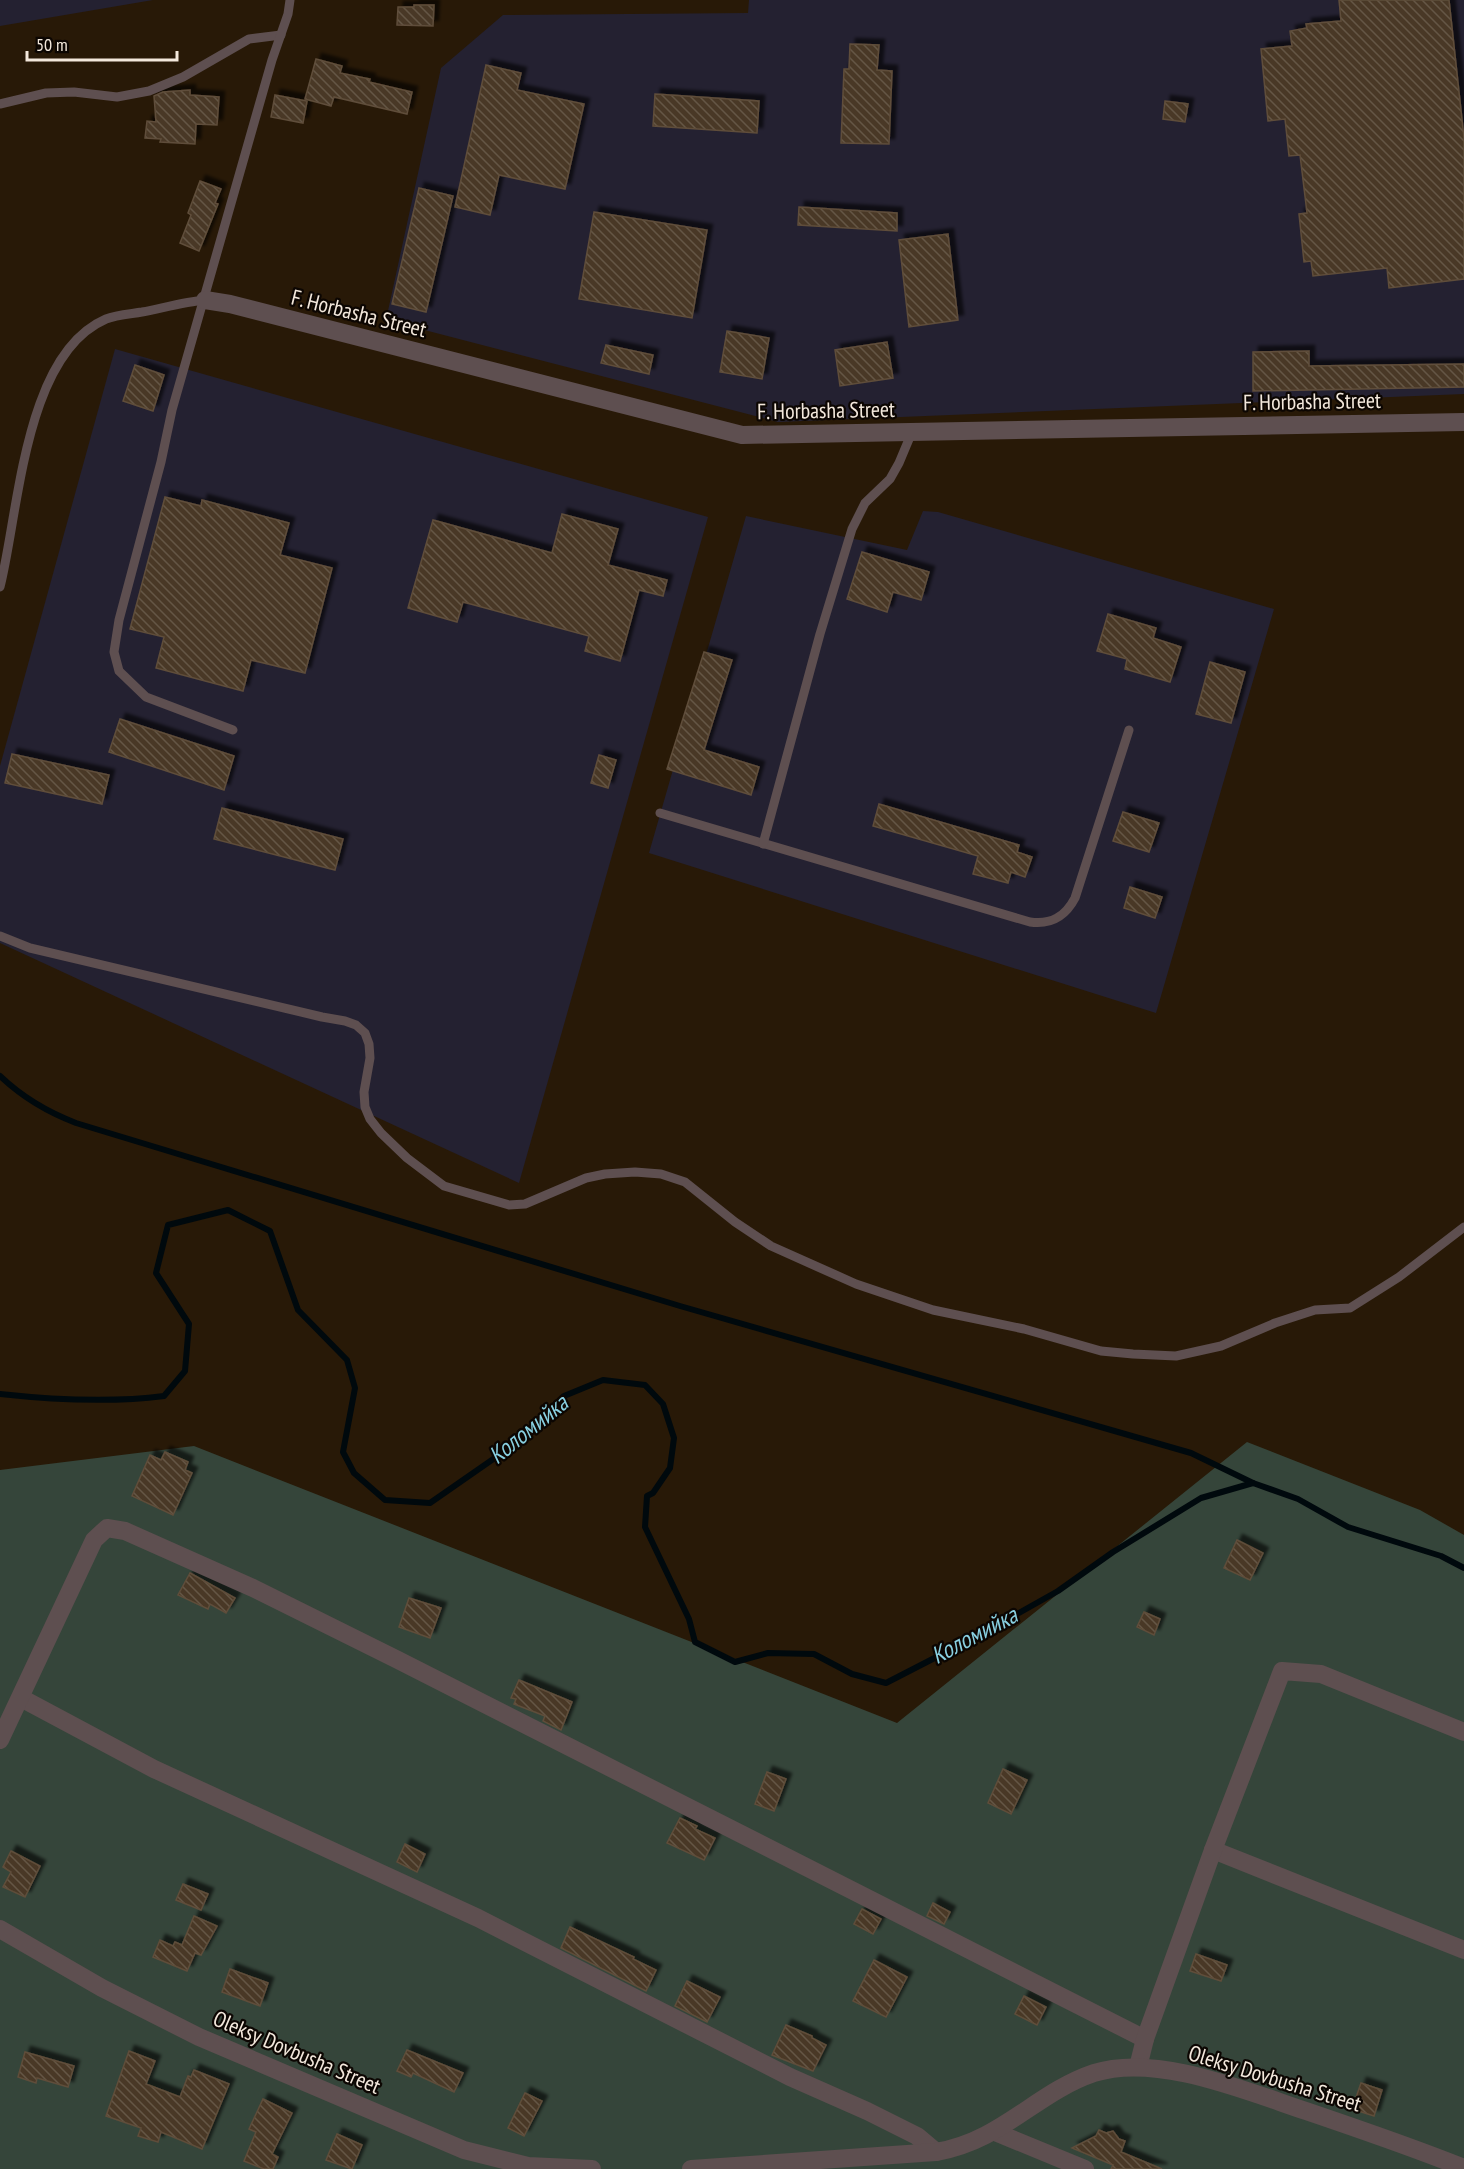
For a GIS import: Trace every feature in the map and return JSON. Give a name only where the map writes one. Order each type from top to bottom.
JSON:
[{"type":"street","name":"F. Horbasha Street","points":[[205,300],[230,304],[742,435],[1464,423]]},
{"type":"street","points":[[0,1740],[93,1540],[107,1528],[125,1531],[253,1588],[396,1659],[1145,2039]]},
{"type":"street","points":[[1138,2067],[1145,2039],[1213,1850],[1282,1671],[1321,1674],[1464,1732]]},
{"type":"street","points":[[21,1698],[154,1769],[478,1918],[790,2077],[867,2111],[917,2136],[936,2152]]},
{"type":"street","points":[[1213,1850],[1464,1950]]},
{"type":"street","name":"Oleksy Dovbusha Street","points":[[0,1929],[102,1988],[199,2037],[464,2150],[528,2166],[592,2169]]},
{"type":"street","name":"Oleksy Dovbusha Street","points":[[691,2169],[936,2152],[960,2147],[995,2132],[1058,2090],[1080,2079],[1102,2071],[1138,2067],[1226,2084],[1402,2143],[1464,2168]]},
{"type":"street","points":[[995,2132],[1085,2169]]},
{"type":"lane","points":[[233,730],[146,697],[119,671],[114,652],[119,620],[161,462],[172,410],[288,14],[290,0]]},
{"type":"lane","points":[[0,104],[46,93],[74,92],[117,97],[149,91],[183,77],[249,39],[281,35]]},
{"type":"lane","points":[[0,588],[35,415],[56,369],[70,346],[87,330],[107,318],[205,300]]},
{"type":"lane","points":[[764,844],[820,634],[852,530],[865,503],[890,479],[912,432]]},
{"type":"lane","points":[[660,813],[1030,922],[1048,922],[1065,914],[1075,898],[1129,730]]},
{"type":"lane","points":[[0,936],[30,948],[345,1021],[356,1026],[365,1034],[369,1044],[370,1058],[364,1092],[365,1107],[370,1119],[407,1158],[444,1186],[509,1205],[525,1204],[586,1178],[605,1174],[634,1172],[661,1174],[685,1182],[735,1222],[771,1246],[856,1284],[933,1311],[1024,1329],[1101,1351],[1176,1356],[1221,1346],[1275,1323],[1315,1310],[1350,1308],[1399,1277],[1464,1227]]},
{"type":"shaded area","points":[[0,0],[153,0],[0,26]]},
{"type":"shaded area","points":[[749,0],[1464,0],[1464,394],[778,422],[386,320],[441,68],[503,15],[748,13]]},
{"type":"shaded area","points":[[115,349],[708,517],[519,1183],[0,943],[0,766]]},
{"type":"shaded area","points":[[923,511],[938,512],[1274,609],[1156,1013],[649,853],[746,516],[907,550]]},
{"type":"green space","points":[[1247,1442],[1420,1510],[1464,1535],[1464,2169],[0,2169],[0,1470],[194,1446],[897,1723]]},
{"type":"building","points":[[1339,0],[1449,0],[1464,138],[1464,279],[1389,288],[1387,268],[1313,276],[1311,261],[1304,262],[1299,214],[1307,213],[1300,155],[1289,156],[1285,119],[1268,121],[1261,49],[1292,46],[1290,31],[1307,28],[1306,24],[1341,21]]},
{"type":"building","points":[[414,5],[434,5],[433,26],[397,25],[398,7],[414,7]]},
{"type":"building","points":[[850,44],[879,45],[877,70],[892,71],[889,144],[841,143],[844,69],[849,69]]},
{"type":"building","points":[[316,59],[342,66],[340,73],[370,79],[369,82],[412,92],[407,114],[334,97],[331,106],[305,99]]},
{"type":"building","points":[[486,65],[521,73],[517,90],[584,104],[565,189],[499,175],[490,215],[455,207]]},
{"type":"building","points":[[190,90],[190,95],[219,97],[217,125],[196,124],[195,144],[160,142],[161,139],[145,138],[147,121],[156,122],[154,96],[163,92]]},
{"type":"building","points":[[655,94],[759,101],[757,133],[653,126]]},
{"type":"building","points":[[275,95],[307,101],[303,123],[271,117]]},
{"type":"building","points":[[1165,101],[1188,104],[1185,122],[1163,119]]},
{"type":"building","points":[[200,181],[221,189],[215,203],[218,204],[199,251],[180,243],[191,215],[188,213]]},
{"type":"building","points":[[419,188],[453,196],[426,312],[392,304]]},
{"type":"building","points":[[799,207],[897,213],[897,231],[798,225]]},
{"type":"building","points":[[594,212],[707,230],[692,318],[579,299]]},
{"type":"building","points":[[948,234],[958,320],[909,327],[899,240]]},
{"type":"building","points":[[727,331],[769,338],[762,379],[720,372]]},
{"type":"building","points":[[887,342],[893,378],[840,386],[835,350]]},
{"type":"building","points":[[606,345],[653,355],[649,374],[601,363]]},
{"type":"building","points":[[1309,351],[1309,366],[1464,364],[1464,387],[1253,391],[1253,352]]},
{"type":"building","points":[[135,365],[164,375],[153,411],[123,401]]},
{"type":"building","points":[[165,497],[201,506],[202,500],[289,523],[280,555],[332,568],[305,673],[251,660],[243,691],[156,668],[164,637],[130,629]]},
{"type":"building","points":[[562,514],[618,529],[608,565],[667,580],[663,596],[639,590],[620,661],[585,651],[589,636],[463,602],[457,622],[408,608],[433,520],[552,553]]},
{"type":"building","points":[[862,552],[929,572],[921,600],[893,592],[887,612],[847,599]]},
{"type":"building","points":[[1108,614],[1156,628],[1153,638],[1181,647],[1170,682],[1125,669],[1127,659],[1097,651]]},
{"type":"building","points":[[704,652],[732,660],[704,750],[759,767],[751,795],[667,769]]},
{"type":"building","points":[[1210,662],[1245,672],[1231,723],[1196,714]]},
{"type":"building","points":[[120,719],[234,756],[224,790],[109,752]]},
{"type":"building","points":[[12,754],[109,775],[102,804],[5,783]]},
{"type":"building","points":[[599,755],[616,760],[608,788],[591,783]]},
{"type":"building","points":[[879,804],[1019,845],[1017,852],[1032,857],[1025,877],[1011,872],[1008,883],[973,874],[978,856],[873,826]]},
{"type":"building","points":[[222,808],[343,839],[335,870],[214,839]]},
{"type":"building","points":[[1123,812],[1159,823],[1149,852],[1113,841]]},
{"type":"building","points":[[1130,887],[1162,897],[1155,918],[1124,908]]},
{"type":"building","points":[[165,1452],[188,1462],[185,1470],[192,1473],[173,1515],[132,1496],[150,1455],[161,1460]]},
{"type":"building","points":[[1237,1540],[1263,1553],[1250,1580],[1224,1568]]},
{"type":"building","points":[[190,1573],[235,1598],[226,1613],[210,1604],[208,1609],[178,1595]]},
{"type":"building","points":[[409,1598],[441,1608],[430,1638],[399,1627]]},
{"type":"building","points":[[1144,1612],[1160,1619],[1154,1635],[1137,1627]]},
{"type":"building","points":[[519,1680],[572,1702],[561,1730],[543,1721],[545,1716],[514,1704],[516,1699],[511,1698]]},
{"type":"building","points":[[1003,1769],[1027,1780],[1011,1814],[988,1803]]},
{"type":"building","points":[[767,1772],[786,1779],[774,1811],[755,1804]]},
{"type":"building","points":[[680,1818],[697,1826],[695,1829],[715,1838],[704,1860],[667,1843]]},
{"type":"building","points":[[405,1844],[425,1854],[417,1872],[397,1862]]},
{"type":"building","points":[[11,1851],[40,1866],[25,1897],[3,1887],[11,1872],[3,1867]]},
{"type":"building","points":[[183,1884],[208,1894],[201,1910],[176,1900]]},
{"type":"building","points":[[933,1903],[950,1912],[944,1924],[927,1916]]},
{"type":"building","points":[[862,1909],[881,1919],[873,1934],[854,1924]]},
{"type":"building","points":[[194,1916],[217,1926],[201,1955],[195,1953],[187,1971],[153,1957],[160,1940],[173,1946],[175,1942],[182,1945]]},
{"type":"building","points":[[570,1927],[656,1970],[646,1991],[561,1948]]},
{"type":"building","points":[[1196,1954],[1227,1965],[1221,1981],[1190,1971]]},
{"type":"building","points":[[874,1960],[907,1977],[886,2017],[853,2001]]},
{"type":"building","points":[[230,1969],[268,1983],[260,2006],[222,1992]]},
{"type":"building","points":[[687,1981],[720,1997],[707,2022],[675,2006]]},
{"type":"building","points":[[1024,1996],[1046,2007],[1037,2025],[1015,2014]]},
{"type":"building","points":[[786,2025],[826,2045],[813,2071],[772,2055]]},
{"type":"building","points":[[407,2050],[463,2073],[454,2092],[413,2073],[411,2077],[397,2071]]},
{"type":"building","points":[[129,2051],[155,2061],[146,2084],[180,2097],[188,2076],[191,2077],[194,2070],[229,2084],[202,2149],[161,2132],[158,2142],[138,2136],[141,2128],[106,2116]]},
{"type":"building","points":[[25,2052],[74,2066],[68,2087],[37,2078],[36,2083],[18,2077]]},
{"type":"building","points":[[1361,2083],[1382,2090],[1374,2116],[1352,2109]]},
{"type":"building","points":[[525,2093],[542,2101],[524,2136],[508,2128]]},
{"type":"building","points":[[263,2099],[292,2113],[272,2154],[278,2157],[273,2169],[264,2169],[244,2161],[256,2132],[249,2129]]},
{"type":"building","points":[[1099,2130],[1106,2133],[1113,2131],[1119,2139],[1125,2141],[1121,2152],[1162,2169],[1111,2169],[1113,2165],[1072,2148],[1096,2136]]},
{"type":"building","points":[[337,2134],[362,2145],[352,2169],[326,2160]]},
{"type":"waterway","points":[[0,1076],[36,1104],[76,1123],[680,1306],[1191,1453],[1253,1483]]},
{"type":"waterway","name":"Коломийка","points":[[0,1394],[82,1400],[164,1396],[185,1371],[189,1324],[156,1273],[168,1225],[228,1210],[270,1231],[298,1310],[347,1360],[355,1388],[343,1452],[354,1473],[385,1500],[430,1503],[515,1444],[564,1396],[603,1380],[645,1385],[663,1404],[674,1438],[670,1468],[653,1493],[647,1496],[645,1527],[689,1619],[695,1642],[735,1662],[768,1653],[814,1654],[852,1674],[886,1683],[1058,1591],[1113,1552],[1201,1498],[1253,1483],[1298,1499],[1348,1527],[1441,1556],[1464,1568]]}]
